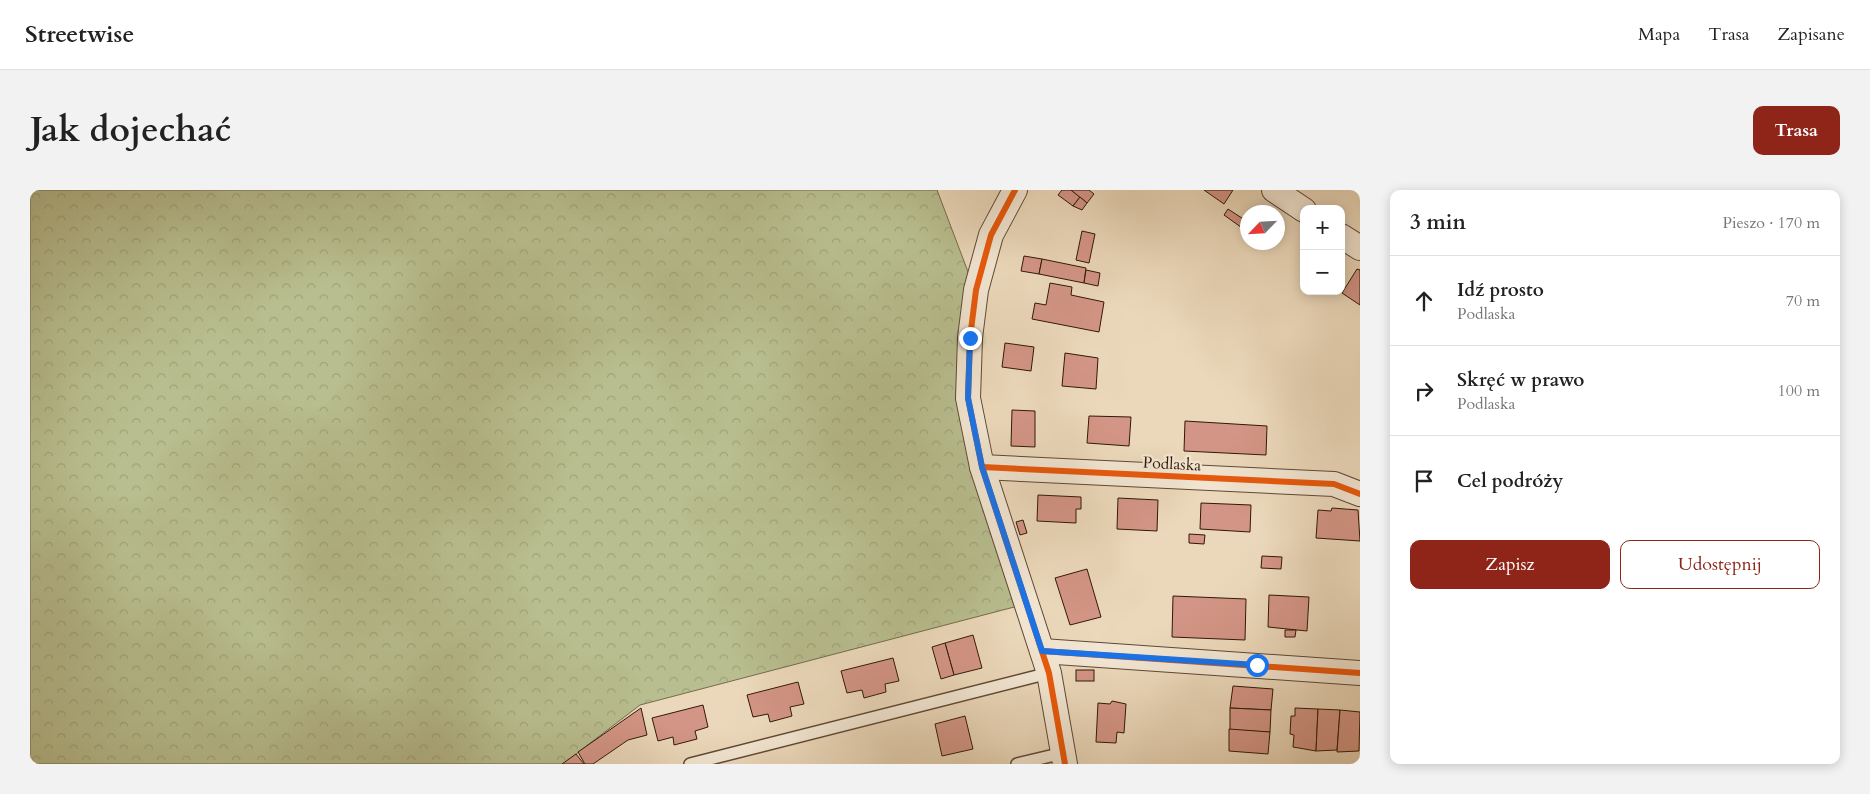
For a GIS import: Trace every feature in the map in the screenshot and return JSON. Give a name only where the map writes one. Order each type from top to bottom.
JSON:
[{"type":"street","points":[[1015,190],[991,235],[976,290],[970,338],[968,398],[982,467],[1045,662],[1064,758]]},
{"type":"street","points":[[1274,190],[1300,207]]},
{"type":"street","points":[[1345,239],[1360,248]]},
{"type":"street","name":"Podlaska","points":[[982,467],[1334,484],[1360,494]]},
{"type":"street","points":[[1045,662],[1360,674]]},
{"type":"lane","points":[[690,764],[1045,662]]},
{"type":"lane","points":[[1017,764],[1064,758]]},
{"type":"green space","points":[[30,190],[937,190],[970,277],[962,333],[1018,606],[640,705],[563,764],[30,764]]},
{"type":"building","points":[[1062,190],[1071,190],[1080,197],[1073,206],[1058,195]]},
{"type":"building","points":[[1071,190],[1089,190],[1094,194],[1087,203]]},
{"type":"building","points":[[1204,190],[1233,190],[1224,204]]},
{"type":"building","points":[[1080,197],[1087,203],[1082,210],[1073,206]]},
{"type":"building","points":[[1228,209],[1240,217],[1240,226],[1224,215]]},
{"type":"building","points":[[1082,231],[1095,234],[1089,263],[1076,260]]},
{"type":"building","points":[[1024,256],[1042,259],[1039,274],[1021,271]]},
{"type":"building","points":[[1042,259],[1086,268],[1084,283],[1039,274]]},
{"type":"building","points":[[1357,269],[1360,270],[1360,305],[1345,295],[1345,288]]},
{"type":"building","points":[[1086,270],[1100,273],[1098,286],[1084,283]]},
{"type":"building","points":[[1050,283],[1072,287],[1071,295],[1104,302],[1099,332],[1032,319],[1035,303],[1046,305]]},
{"type":"building","points":[[1005,343],[1034,347],[1031,371],[1002,367]]},
{"type":"building","points":[[1065,353],[1098,358],[1096,389],[1062,386]]},
{"type":"building","points":[[1012,410],[1035,411],[1035,447],[1011,446]]},
{"type":"building","points":[[1089,416],[1131,417],[1129,446],[1087,443]]},
{"type":"building","points":[[1185,421],[1267,426],[1266,455],[1184,451]]},
{"type":"building","points":[[1038,495],[1081,497],[1081,509],[1076,509],[1076,523],[1037,521]]},
{"type":"building","points":[[1118,498],[1158,500],[1157,531],[1117,529]]},
{"type":"building","points":[[1201,503],[1251,505],[1250,532],[1200,529]]},
{"type":"building","points":[[1332,508],[1358,510],[1360,541],[1316,538],[1318,510],[1331,511]]},
{"type":"building","points":[[1023,520],[1027,533],[1020,535],[1016,522]]},
{"type":"building","points":[[1189,534],[1205,535],[1204,544],[1189,543]]},
{"type":"building","points":[[1262,556],[1282,557],[1281,569],[1261,568]]},
{"type":"building","points":[[1087,569],[1101,617],[1070,625],[1055,578]]},
{"type":"building","points":[[1269,595],[1309,597],[1307,631],[1268,627]]},
{"type":"building","points":[[1173,596],[1246,599],[1245,640],[1172,637]]},
{"type":"building","points":[[1285,630],[1296,630],[1295,637],[1285,637]]},
{"type":"building","points":[[973,635],[982,668],[954,675],[945,643]]},
{"type":"building","points":[[945,643],[954,675],[941,679],[932,647]]},
{"type":"building","points":[[893,658],[899,681],[885,684],[886,692],[864,698],[862,690],[847,693],[841,671]]},
{"type":"building","points":[[1076,670],[1094,670],[1094,681],[1076,681]]},
{"type":"building","points":[[798,682],[804,704],[790,707],[792,716],[770,722],[768,714],[753,717],[747,695]]},
{"type":"building","points":[[1233,686],[1273,689],[1271,710],[1230,708]]},
{"type":"building","points":[[1112,701],[1126,704],[1124,733],[1117,732],[1116,743],[1096,742],[1098,703],[1110,704]]},
{"type":"building","points":[[703,705],[708,727],[695,731],[697,739],[674,745],[673,737],[658,741],[652,718]]},
{"type":"building","points":[[641,708],[647,735],[628,740],[593,764],[585,764],[578,752]]},
{"type":"building","points":[[1230,708],[1271,710],[1270,732],[1230,730]]},
{"type":"building","points":[[1295,708],[1318,709],[1316,751],[1293,747],[1294,735],[1290,734],[1291,716],[1295,716]]},
{"type":"building","points":[[1318,709],[1340,710],[1337,750],[1316,751]]},
{"type":"building","points":[[1340,710],[1360,712],[1359,751],[1337,752]]},
{"type":"building","points":[[965,716],[973,749],[942,756],[935,724]]},
{"type":"building","points":[[1229,729],[1270,732],[1268,754],[1229,751]]},
{"type":"building","points":[[576,754],[584,764],[562,764]]},
{"type":"cycle path","points":[[1015,190],[991,235],[976,290],[970,338],[968,398],[982,467],[1049,673],[1065,764]]},
{"type":"cycle path","points":[[982,467],[1334,484],[1360,494]]},
{"type":"cycle path","points":[[1042,651],[1360,673]]},
{"type":"route","points":[[970,338],[968,398],[982,467],[1042,651],[1257,665]]}]
